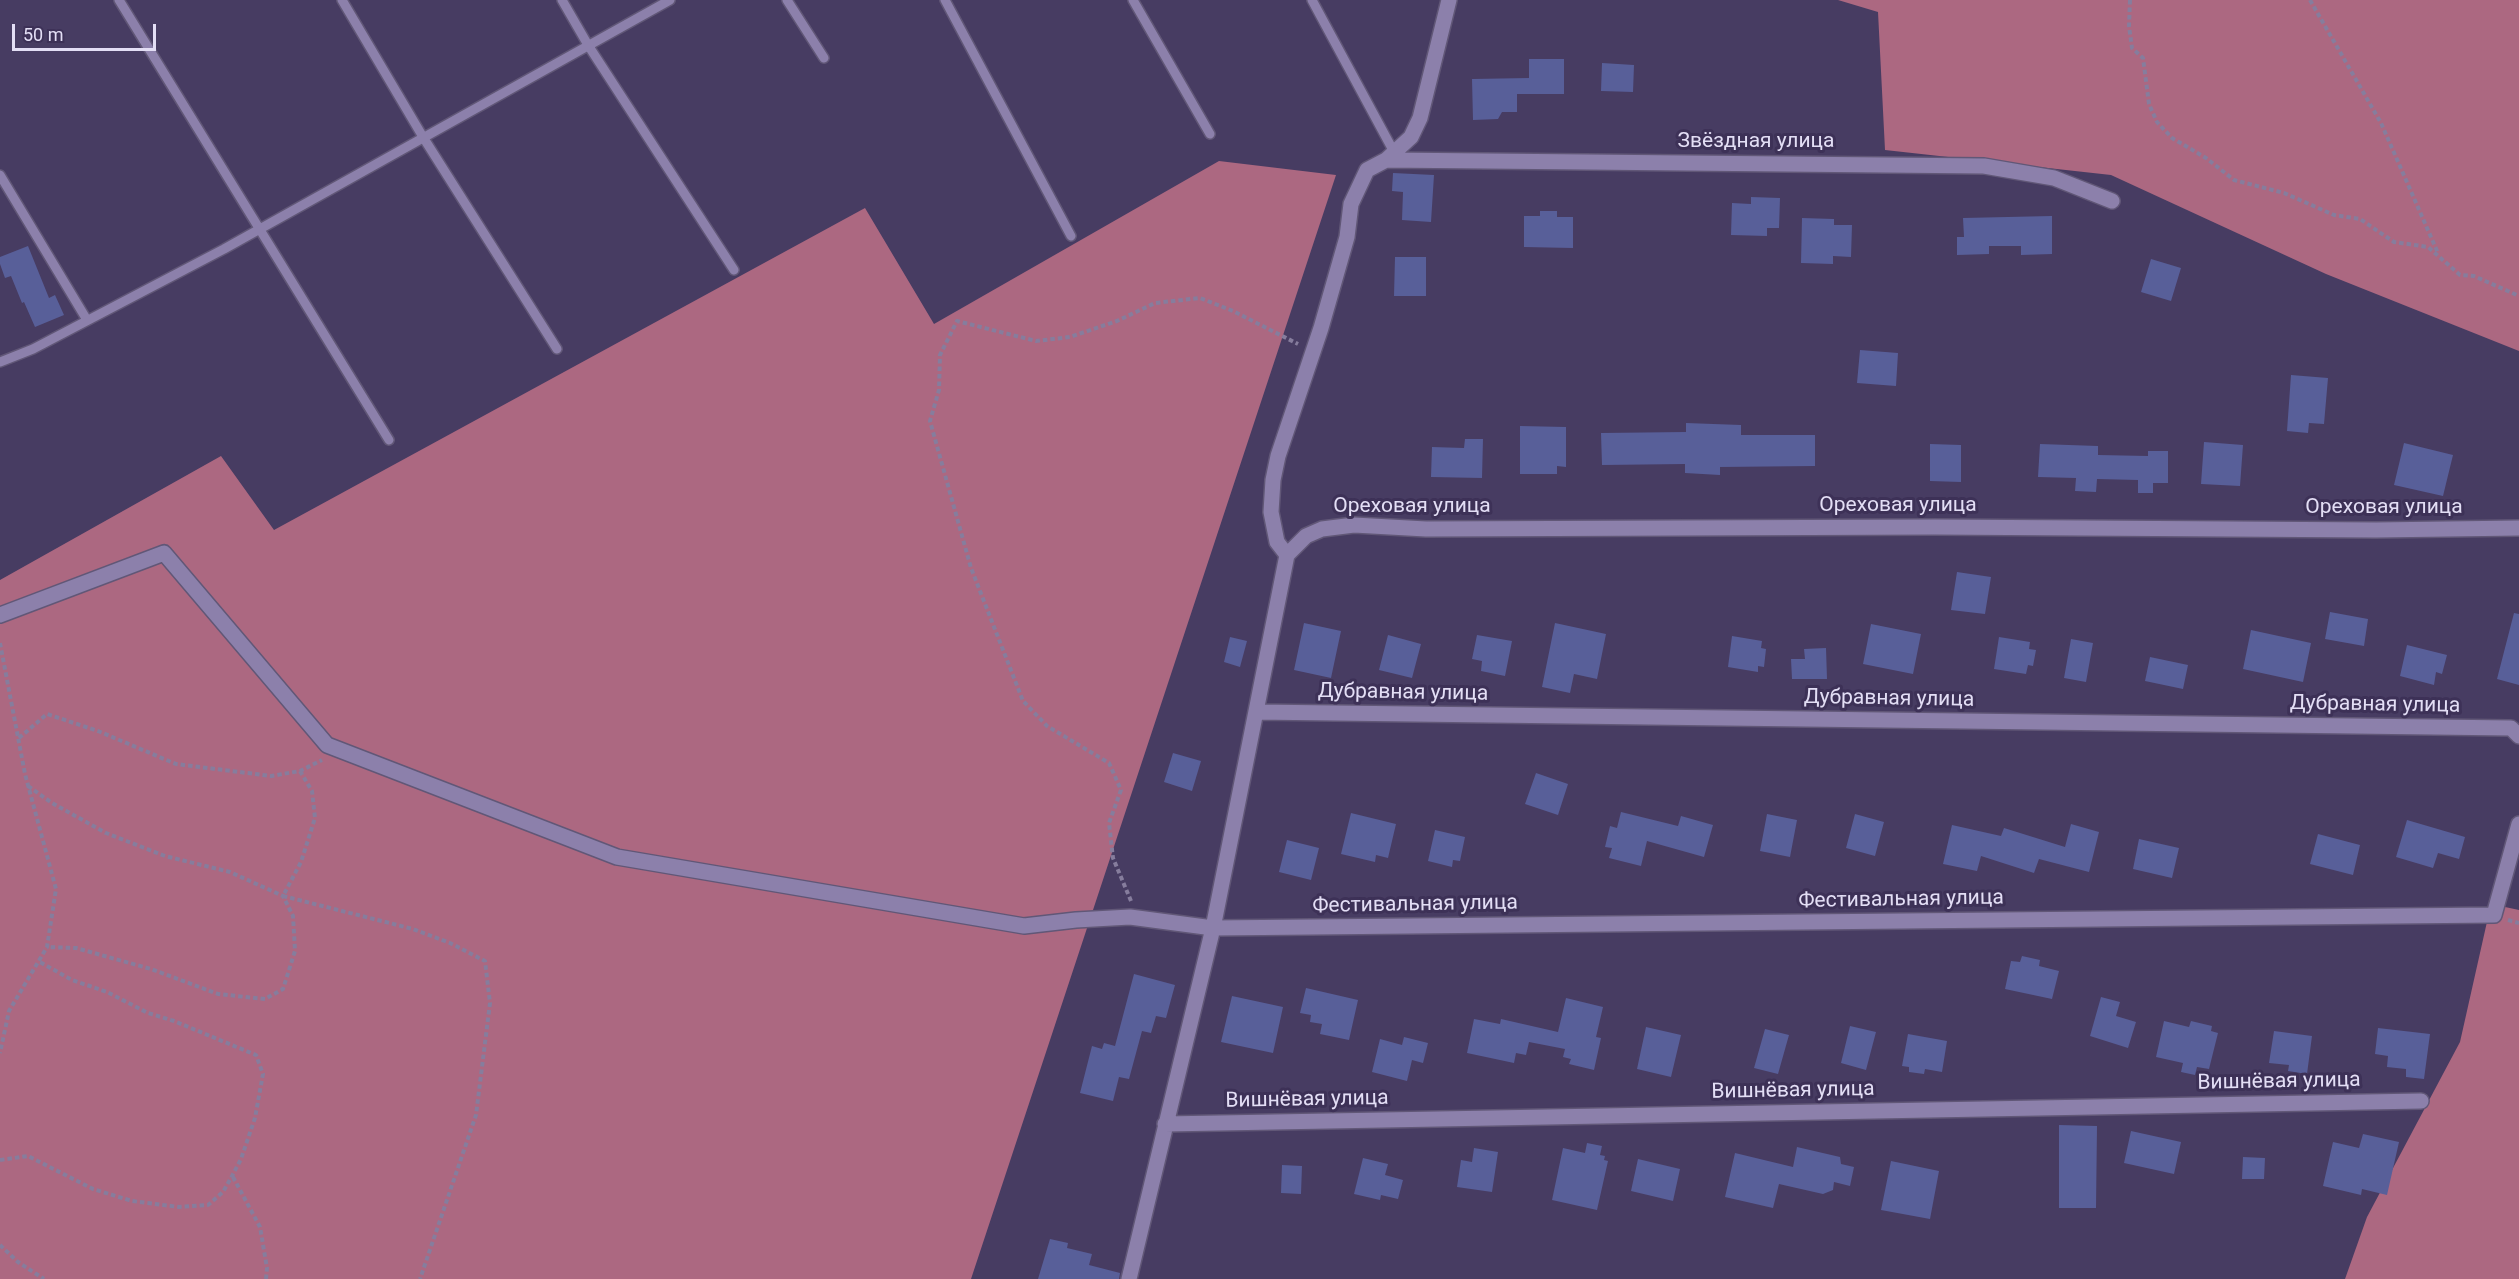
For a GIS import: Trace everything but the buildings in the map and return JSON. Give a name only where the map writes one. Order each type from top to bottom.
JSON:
[{"type":"street","points":[[1129,1279],[1213,928],[1287,555],[1277,542],[1271,512],[1273,480],[1278,456],[1314,351],[1347,237],[1351,204],[1367,170],[1392,158],[1411,137],[1420,118],[1449,0]]},
{"type":"street","name":"Звёздная улица","points":[[1392,158],[1984,166],[2054,178],[2112,201]]},
{"type":"street","name":"Ореховая улица","points":[[1287,555],[1306,536],[1322,529],[1354,525],[1426,528],[1935,527],[2376,530],[2519,528]]},
{"type":"street","points":[[0,615],[164,553],[327,745],[617,857],[1024,926],[1130,917],[1213,928]]},
{"type":"street","name":"Дубравная улица","points":[[1256,712],[2511,728],[2519,736]]},
{"type":"street","name":"Фестивальная улица","points":[[1213,928],[2494,915],[2519,824]]},
{"type":"street","name":"Вишнёвая улица","points":[[1166,1124],[2421,1101]]},
{"type":"lane","points":[[118,0],[389,440]]},
{"type":"lane","points":[[342,0],[423,137],[557,349]]},
{"type":"lane","points":[[562,0],[588,45],[734,270]]},
{"type":"lane","points":[[0,362],[33,349],[258,229],[670,0]]},
{"type":"lane","points":[[787,0],[824,58]]},
{"type":"lane","points":[[945,0],[1071,236]]},
{"type":"lane","points":[[1133,0],[1210,134]]},
{"type":"lane","points":[[1312,0],[1392,158]]},
{"type":"lane","points":[[0,175],[87,320]]},
{"type":"path","points":[[2130,0],[2129,26],[2132,48],[2143,58],[2146,87],[2153,113],[2157,122],[2172,138],[2206,158],[2234,180],[2284,193],[2334,215],[2360,219],[2394,242],[2428,247],[2460,275],[2474,276],[2519,296]]},
{"type":"path","points":[[2310,0],[2381,123],[2438,254]]},
{"type":"path","points":[[1130,917],[1131,900],[1113,858],[1109,823],[1121,790],[1109,763],[1047,726],[1023,701],[971,568],[930,421],[939,390],[940,355],[957,321],[1036,341],[1070,337],[1117,321],[1155,303],[1200,298],[1233,310],[1314,351]]},
{"type":"path","points":[[0,643],[28,786],[56,889],[46,947],[9,1011],[0,1053]]},
{"type":"path","points":[[18,738],[47,714],[176,764],[271,776],[300,771],[340,750]]},
{"type":"path","points":[[283,896],[301,862],[315,818],[312,791],[300,771]]},
{"type":"path","points":[[28,786],[52,803],[106,833],[165,856],[230,872],[283,896],[413,929],[450,943],[485,961],[490,1003],[476,1115],[420,1279]]},
{"type":"path","points":[[46,947],[76,948],[150,969],[218,994],[264,999],[284,989],[295,951],[293,916],[283,896]]},
{"type":"path","points":[[0,1160],[28,1156],[93,1189],[132,1201],[179,1207],[208,1205],[223,1192],[232,1176],[241,1159],[255,1118],[263,1074],[256,1055],[174,1021],[148,1013],[107,992],[72,980],[38,961]]},
{"type":"path","points":[[232,1176],[260,1227],[267,1268],[266,1279]]},
{"type":"path","points":[[0,1245],[18,1262],[44,1279]]},
{"type":"shaded area","points":[[1838,0],[2519,0],[2519,351],[2326,274],[2111,175],[1885,150],[1878,12]]},
{"type":"shaded area","points":[[1219,161],[1336,175],[971,1279],[0,1279],[0,580],[221,456],[274,530],[865,208],[934,324]]},
{"type":"shaded area","points":[[2491,904],[2519,910],[2519,1279],[2345,1279],[2367,1217],[2460,1042]]}]
